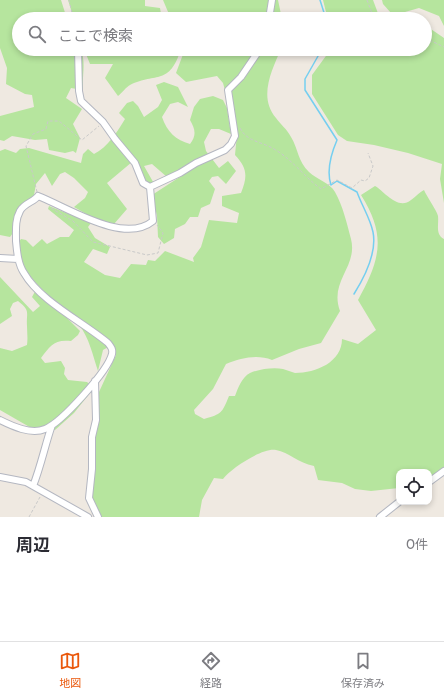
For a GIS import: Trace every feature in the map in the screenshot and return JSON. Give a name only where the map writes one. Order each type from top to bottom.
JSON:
[{"type":"street","points":[[270,12],[272,0]]},
{"type":"street","points":[[78,56],[79,91],[81,101],[103,122],[135,163],[143,184],[150,187],[225,150],[231,144],[235,136],[228,90],[241,77],[255,56]]},
{"type":"street","points":[[0,420],[24,430],[37,431],[52,425],[72,407],[95,381],[105,369],[112,355],[112,348],[108,343],[94,331],[84,327],[44,295],[27,277],[18,258],[16,228],[17,218],[25,205],[33,201],[38,196],[98,223],[124,229],[147,226],[153,221],[150,187]]},
{"type":"street","points":[[0,258],[18,258]]},
{"type":"street","points":[[95,381],[96,420],[92,437],[92,469],[89,498],[98,517]]},
{"type":"street","points":[[33,486],[52,425]]},
{"type":"street","points":[[432,480],[444,471]]},
{"type":"street","points":[[0,477],[26,482],[42,493],[88,517]]},
{"type":"street","points":[[380,517],[396,504]]},
{"type":"path","points":[[70,0],[72,12]]},
{"type":"path","points":[[367,0],[371,12]]},
{"type":"path","points":[[432,41],[444,47]]},
{"type":"path","points":[[38,196],[26,146],[33,134],[46,129],[48,121],[59,121],[82,140],[103,122]]},
{"type":"path","points":[[239,128],[243,135],[255,142],[269,146],[285,156],[321,190],[337,180],[352,188],[361,180],[365,181],[369,178],[373,166],[368,153]]},
{"type":"path","points":[[48,205],[73,221],[93,242],[147,255],[158,253],[163,233],[153,221]]},
{"type":"path","points":[[29,517],[42,493]]},
{"type":"green space","points":[[0,0],[61,0],[65,12],[12,12],[12,56],[82,56],[84,64],[83,90],[71,88],[66,98],[82,109],[73,124],[80,138],[76,153],[73,151],[65,153],[49,150],[47,139],[35,140],[12,136],[4,141],[0,140],[0,116],[34,107],[32,95],[25,94],[6,84],[7,68],[0,48]]},
{"type":"green space","points":[[68,0],[145,0],[145,6],[160,8],[161,12],[72,12]]},
{"type":"green space","points":[[163,0],[278,0],[281,12],[168,12]]},
{"type":"green space","points":[[323,0],[373,0],[378,12],[326,12]]},
{"type":"green space","points":[[382,0],[444,0],[444,26],[439,16],[432,12],[419,8],[405,12],[390,12],[383,4]]},
{"type":"green space","points":[[432,30],[444,38],[444,203],[440,179],[442,164],[408,153],[374,145],[347,141],[338,135],[312,94],[312,75],[326,56],[432,56]]},
{"type":"green space","points":[[87,56],[178,56],[172,68],[167,73],[130,85],[118,96],[105,78],[113,64],[90,64]]},
{"type":"green space","points":[[182,56],[278,56],[268,84],[268,101],[271,110],[289,134],[305,168],[330,186],[335,192],[344,215],[351,239],[352,249],[351,258],[340,282],[338,291],[340,311],[321,343],[299,349],[272,360],[255,357],[237,360],[226,364],[213,389],[194,410],[195,414],[204,419],[215,416],[221,412],[229,396],[235,396],[239,386],[250,373],[271,368],[279,368],[295,373],[311,371],[326,365],[333,360],[341,347],[342,339],[358,344],[376,330],[358,300],[366,286],[378,248],[375,223],[361,195],[375,186],[396,202],[406,203],[424,190],[438,216],[438,232],[444,239],[444,474],[432,482],[432,469],[396,469],[396,488],[371,491],[355,489],[342,483],[318,480],[314,466],[303,463],[281,451],[270,450],[255,455],[232,470],[223,479],[214,478],[202,500],[199,517],[95,517],[93,510],[92,485],[99,392],[116,355],[115,349],[110,346],[103,350],[98,371],[90,347],[79,325],[49,297],[27,272],[20,260],[17,249],[21,239],[26,240],[33,247],[42,239],[47,244],[60,237],[69,237],[74,230],[48,209],[49,206],[91,223],[88,227],[95,238],[110,247],[107,254],[93,249],[84,262],[105,275],[120,278],[131,264],[146,265],[148,260],[155,261],[165,251],[194,262],[193,258],[201,247],[209,220],[237,223],[239,213],[222,206],[222,196],[241,193],[245,182],[244,168],[235,155],[237,134],[223,83],[217,76],[186,82],[176,73]]},
{"type":"green space","points":[[164,82],[178,87],[188,107],[178,102],[170,104],[162,117],[169,131],[180,140],[190,144],[194,138],[194,129],[190,120],[194,107],[200,99],[213,96],[223,100],[227,108],[231,134],[219,129],[211,129],[204,142],[206,151],[219,168],[228,161],[236,171],[226,184],[218,176],[212,177],[209,181],[215,189],[210,204],[201,208],[198,217],[190,217],[185,224],[175,229],[174,238],[164,244],[158,237],[157,216],[152,195],[192,169],[189,164],[167,177],[152,164],[144,166],[156,187],[150,190],[132,162],[107,183],[127,209],[114,224],[95,219],[74,207],[85,198],[88,192],[74,178],[65,172],[60,174],[52,186],[45,173],[36,184],[34,195],[19,210],[15,230],[10,237],[0,235],[0,151],[5,149],[16,153],[20,149],[29,148],[81,163],[83,154],[88,149],[94,154],[112,139],[125,119],[119,113],[127,103],[133,101],[138,106],[144,117],[158,107],[162,100],[156,85]]},
{"type":"green space","points":[[0,277],[33,312],[40,306],[32,297],[37,288],[80,331],[71,341],[60,341],[53,344],[41,358],[45,363],[61,361],[65,368],[64,374],[68,380],[87,382],[94,388],[74,413],[55,430],[33,429],[0,410],[0,348],[12,351],[27,345],[27,312],[25,307],[18,301],[13,303],[10,309],[12,316],[0,324]]},
{"type":"waterway","points":[[320,0],[324,12]]},
{"type":"waterway","points":[[318,56],[305,79],[305,90],[337,140],[329,168],[331,185],[337,181],[357,192],[373,232],[374,240],[369,264],[354,294]]}]
